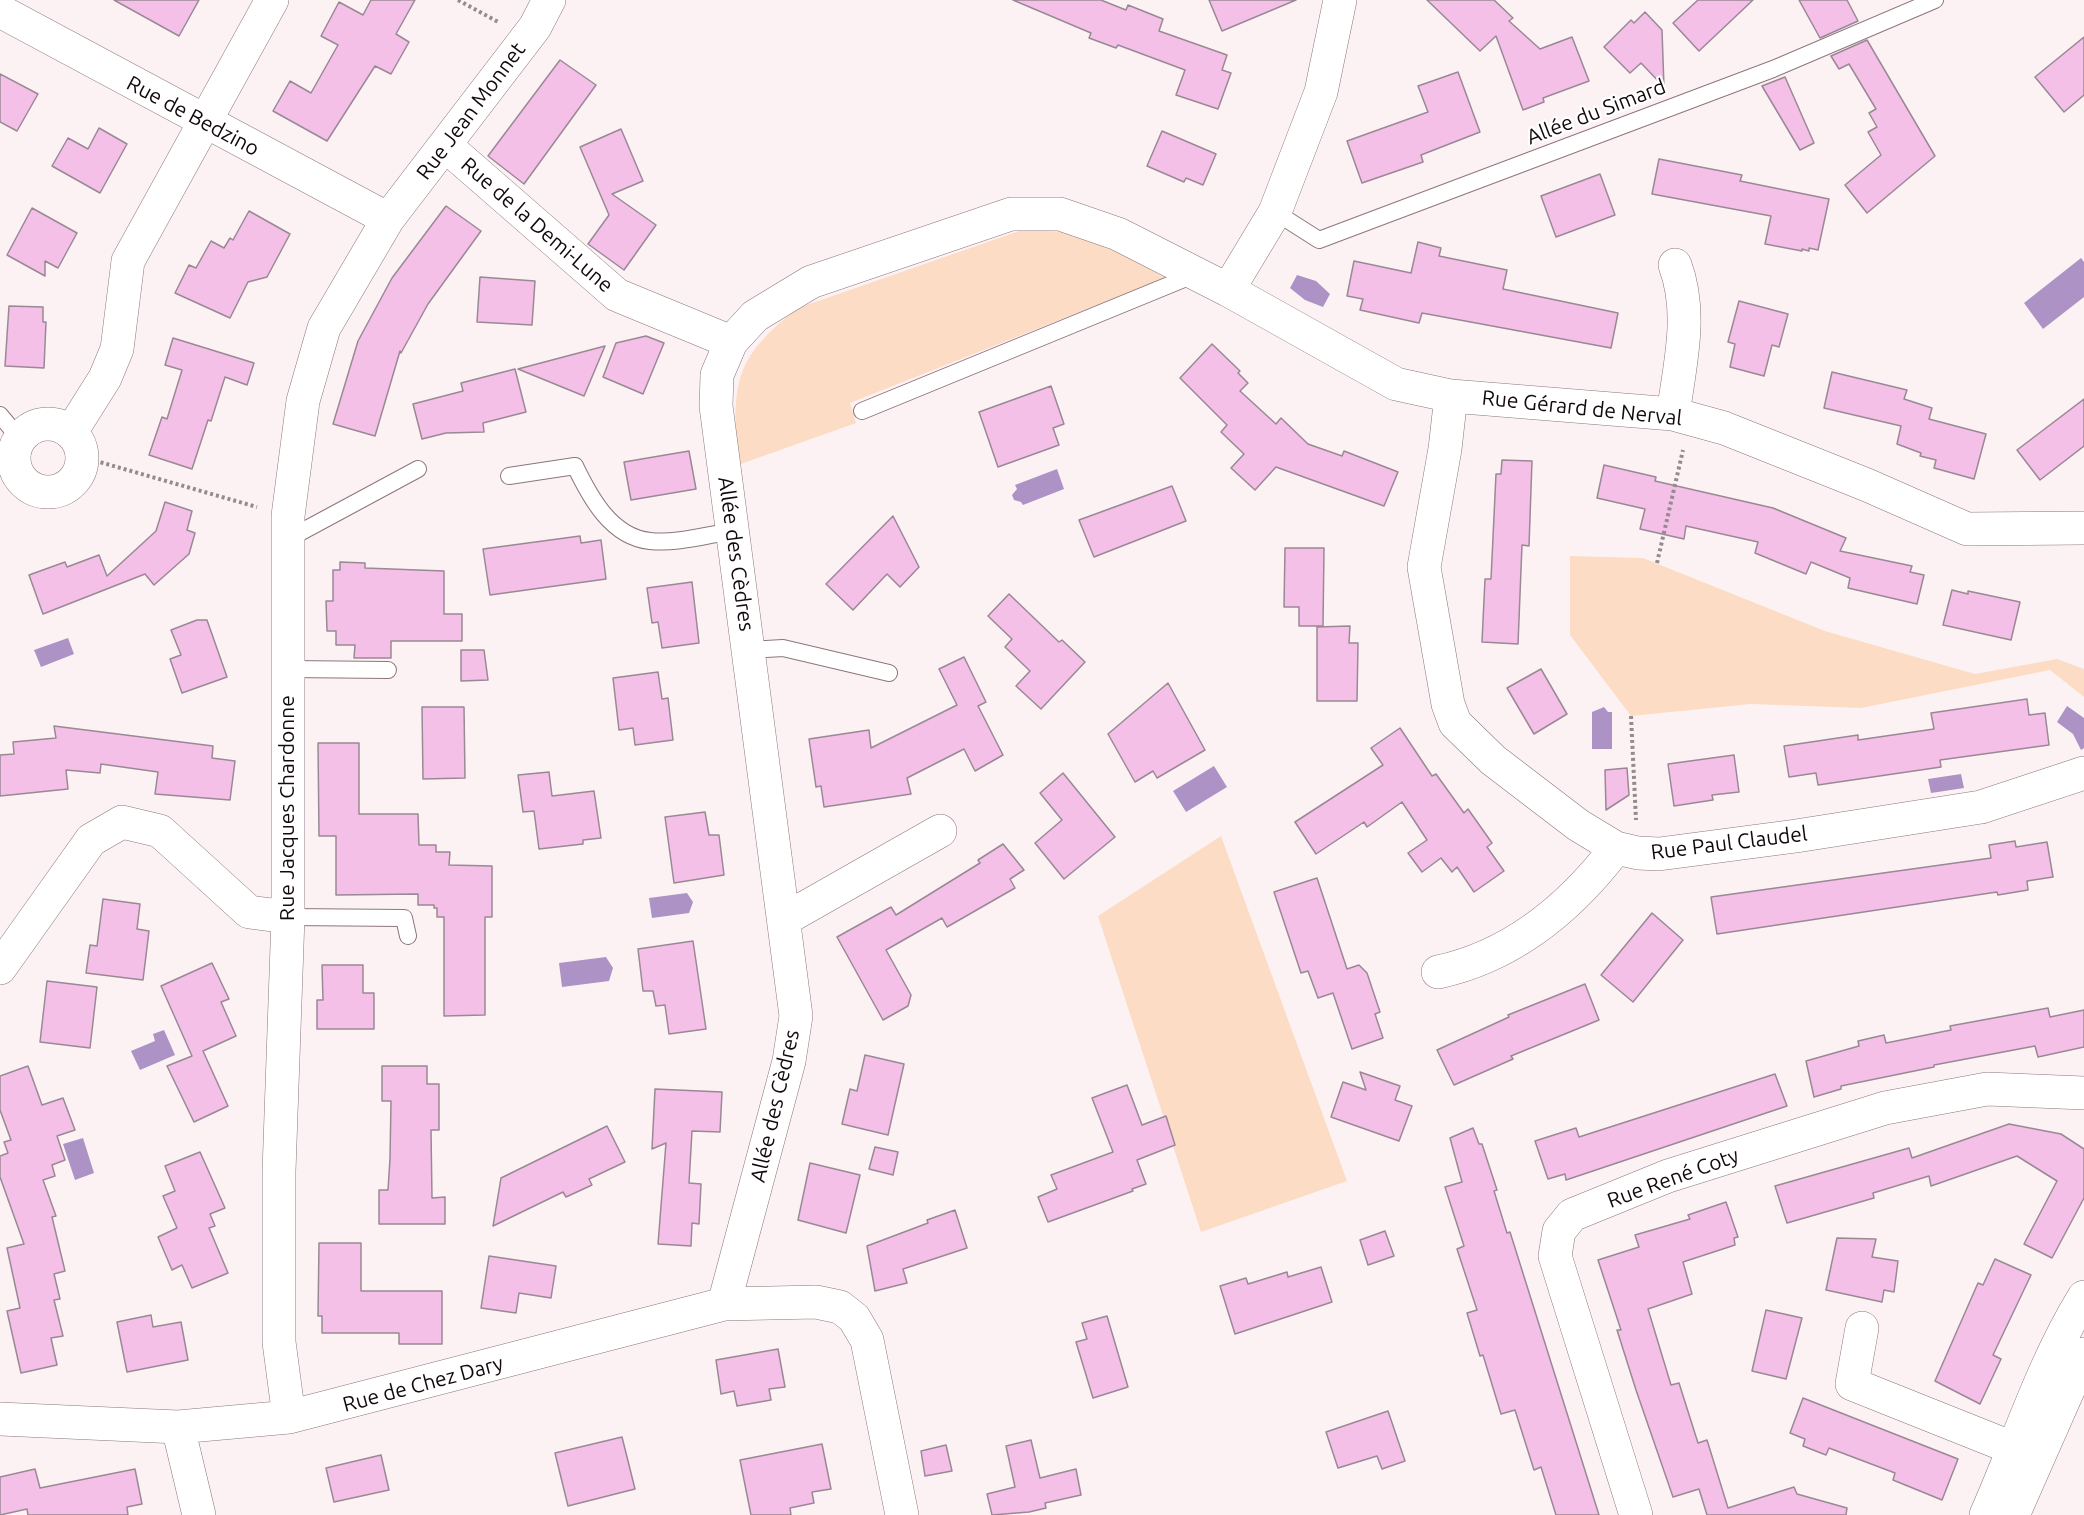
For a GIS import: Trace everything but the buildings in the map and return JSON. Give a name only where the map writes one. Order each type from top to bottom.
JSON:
[{"type":"street","points":[[77,445],[117,349],[128,261],[202,122],[272,0]]},
{"type":"street","name":"Rue Jean Monnet","points":[[388,219],[527,38],[549,0]]},
{"type":"street","points":[[1228,290],[1275,212],[1322,92],[1340,0]]},
{"type":"street","name":"Rue de Bedzino","points":[[0,10],[202,122],[388,219]]},
{"type":"street","name":"Rue de la Demi-Lune","points":[[446,146],[617,295],[730,342]]},
{"type":"street","name":"Allée des Cèdres","points":[[724,1304],[789,1061],[796,1016],[716,406],[717,375],[730,342],[755,316],[812,282],[1011,214],[1060,214],[1118,234],[1228,290]]},
{"type":"street","name":"Rue Jacques Chardonne","points":[[289,1417],[279,1342],[279,1171],[288,916],[288,528],[303,400],[324,328],[388,219]]},
{"type":"street","points":[[1675,265],[1684,288],[1682,416]]},
{"type":"street","name":"Rue Gérard de Nerval","points":[[1228,290],[1396,384],[1451,396],[1682,416],[1724,428],[1856,480],[1967,529],[2084,528]]},
{"type":"street","points":[[1438,972],[1459,968],[1510,946],[1544,923],[1627,850],[1578,825],[1493,760],[1455,723],[1448,704],[1424,567],[1445,449],[1451,396]]},
{"type":"street","points":[[61,426],[77,445],[81,469],[66,486],[45,492],[33,488],[17,472],[10,427],[61,426]]},
{"type":"street","name":"Rue Paul Claudel","points":[[1627,850],[1659,854],[1796,836],[1982,807],[2084,772]]},
{"type":"street","points":[[0,968],[91,840],[122,822],[160,831],[249,912],[288,916]]},
{"type":"street","points":[[785,919],[940,831]]},
{"type":"street","name":"Rue René Coty","points":[[1636,1515],[1555,1256],[1559,1231],[1572,1215],[1668,1176],[1885,1108],[1988,1089],[2084,1093]]},
{"type":"street","points":[[1986,1515],[2015,1449],[2028,1412],[2084,1298]]},
{"type":"street","name":"Rue de Chez Dary","points":[[0,1419],[178,1427],[289,1417],[724,1304],[816,1302],[840,1307],[854,1318],[867,1340],[902,1515]]},
{"type":"street","points":[[1862,1328],[1852,1384],[2015,1449]]},
{"type":"street","points":[[2013,1515],[2084,1354]]},
{"type":"street","points":[[178,1427],[199,1515]]},
{"type":"lane","name":"Allée du Simard","points":[[1275,212],[1319,240],[1773,69],[1935,0]]},
{"type":"lane","points":[[862,411],[1196,274]]},
{"type":"lane","points":[[509,477],[575,466],[591,498],[618,528],[648,542],[732,531]]},
{"type":"lane","points":[[288,528],[418,469]]},
{"type":"lane","points":[[748,650],[783,648],[889,673]]},
{"type":"lane","points":[[288,669],[388,670]]},
{"type":"lane","points":[[288,916],[404,918],[408,936]]},
{"type":"path","points":[[458,0],[527,38]]},
{"type":"path","points":[[1657,563],[1682,416]]},
{"type":"path","points":[[77,445],[288,528]]},
{"type":"path","points":[[1627,850],[1631,716]]},
{"type":"shaded area","points":[[1022,230],[1070,232],[1104,242],[1165,278],[850,403],[856,423],[738,465],[736,414],[741,376],[748,359],[776,326],[798,308]]},
{"type":"shaded area","points":[[2081,258],[2084,262],[2084,297],[2043,329],[2024,303]]},
{"type":"shaded area","points":[[1297,275],[1316,281],[1330,294],[1323,307],[1305,300],[1290,288]]},
{"type":"shaded area","points":[[1057,469],[1064,489],[1023,505],[1014,500],[1012,495],[1017,489],[1015,485]]},
{"type":"shaded area","points":[[1570,556],[1643,558],[1825,631],[1975,674],[2057,659],[2084,669],[2084,697],[2050,670],[1861,708],[1751,704],[1631,716],[1570,635]]},
{"type":"shaded area","points":[[68,638],[74,654],[41,667],[34,650]]},
{"type":"shaded area","points":[[2067,706],[2084,718],[2084,748],[2081,750],[2073,734],[2057,722]]},
{"type":"shaded area","points":[[1604,707],[1608,712],[1612,712],[1612,749],[1592,749],[1592,712]]},
{"type":"shaded area","points":[[1214,766],[1227,787],[1186,812],[1173,791]]},
{"type":"shaded area","points":[[1961,774],[1964,788],[1931,793],[1928,779]]},
{"type":"shaded area","points":[[1221,836],[1347,1181],[1201,1232],[1098,916]]},
{"type":"shaded area","points":[[687,893],[693,902],[689,913],[652,918],[649,898]]},
{"type":"shaded area","points":[[606,957],[613,968],[609,981],[562,987],[559,963]]},
{"type":"shaded area","points":[[164,1030],[175,1055],[140,1070],[131,1051],[155,1041],[153,1034]]},
{"type":"shaded area","points":[[83,1138],[94,1173],[75,1180],[63,1144]]}]
